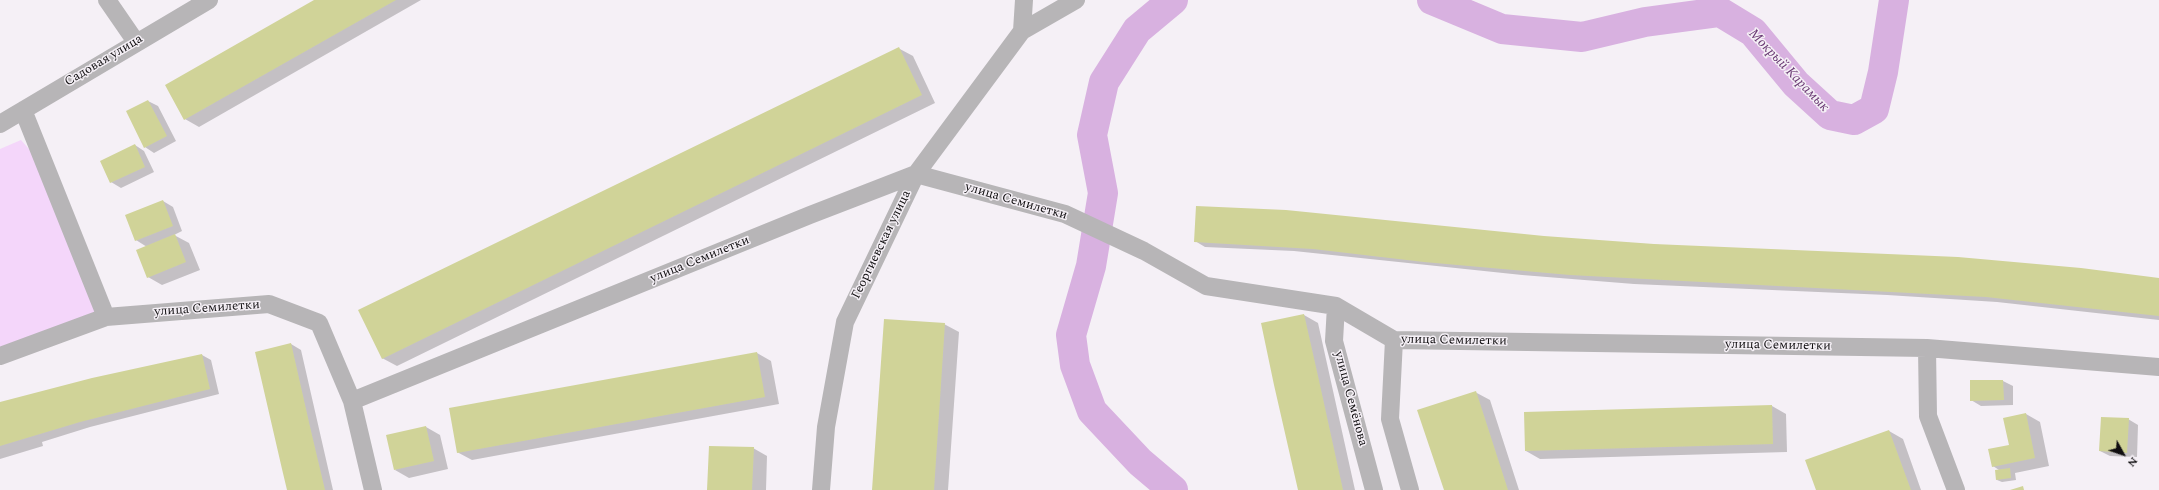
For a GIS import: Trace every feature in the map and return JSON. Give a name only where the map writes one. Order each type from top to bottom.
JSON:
[{"type":"street","points":[[108,0],[136,42]]},
{"type":"street","name":"Садовая улица","points":[[0,124],[209,0]]},
{"type":"street","points":[[1022,31],[1024,0]]},
{"type":"street","name":"Георгиевская улица","points":[[821,490],[826,427],[845,322],[916,174],[1022,31],[1076,0]]},
{"type":"street","points":[[23,110],[106,317]]},
{"type":"street","name":"улица Семилетки","points":[[0,356],[106,317],[270,304],[319,323],[352,401],[796,221],[916,174],[1064,214],[1144,251],[1206,286],[1336,306],[1394,340],[1927,348],[2159,367]]},
{"type":"street","name":"улица Семёнова","points":[[1336,306],[1334,341],[1374,490]]},
{"type":"street","points":[[1394,340],[1390,419],[1410,490]]},
{"type":"street","points":[[1927,348],[1928,416],[1956,490]]},
{"type":"street","points":[[352,401],[372,490]]},
{"type":"shaded area","points":[[21,140],[36,157],[101,312],[0,360],[0,149]]},
{"type":"building","points":[[314,0],[396,0],[184,120],[165,85]]},
{"type":"building","points":[[899,47],[922,95],[382,359],[358,310]]},
{"type":"building","points":[[148,100],[167,136],[144,148],[126,111]]},
{"type":"building","points":[[135,144],[145,167],[110,183],[100,161]]},
{"type":"building","points":[[163,200],[173,226],[135,241],[125,215]]},
{"type":"building","points":[[1196,206],[1286,210],[1544,236],[1654,244],[1958,257],[2081,268],[2159,278],[2159,316],[1986,297],[1570,275],[1424,262],[1313,249],[1194,242]]},
{"type":"building","points":[[175,234],[186,262],[147,278],[136,250]]},
{"type":"building","points":[[1304,314],[1343,490],[1298,490],[1274,385],[1261,323]]},
{"type":"building","points":[[884,319],[945,323],[934,490],[872,490]]},
{"type":"building","points":[[291,343],[325,490],[287,490],[282,469],[255,352]]},
{"type":"building","points":[[757,352],[765,397],[457,453],[449,408]]},
{"type":"building","points":[[202,354],[210,389],[80,422],[0,446],[0,402],[92,378]]},
{"type":"building","points":[[1970,380],[2003,380],[2004,400],[1970,401]]},
{"type":"building","points":[[1476,391],[1508,490],[1444,490],[1417,410]]},
{"type":"building","points":[[1772,405],[1773,444],[1525,451],[1524,412]]},
{"type":"building","points":[[2026,413],[2035,458],[1992,467],[1988,449],[2009,445],[2003,418]]},
{"type":"building","points":[[2101,417],[2129,418],[2127,453],[2099,451]]},
{"type":"building","points":[[426,426],[434,461],[394,470],[386,435]]},
{"type":"building","points":[[1889,430],[1911,490],[1816,490],[1805,460]]},
{"type":"building","points":[[709,446],[754,447],[752,490],[707,490]]},
{"type":"building","points":[[2010,468],[2011,478],[1996,480],[1995,470]]},
{"type":"building","points":[[2023,486],[2024,490],[2010,490]]},
{"type":"waterway","name":"Мокрый Карамык","points":[[1173,0],[1137,30],[1104,82],[1092,135],[1103,193],[1091,266],[1071,335],[1075,365],[1092,411],[1140,462],[1173,490]]},
{"type":"waterway","name":"Мокрый Карамык","points":[[1432,0],[1502,29],[1582,37],[1645,22],[1720,12],[1753,32],[1796,84],[1830,115],[1854,120],[1874,109],[1883,72],[1894,0]]}]
